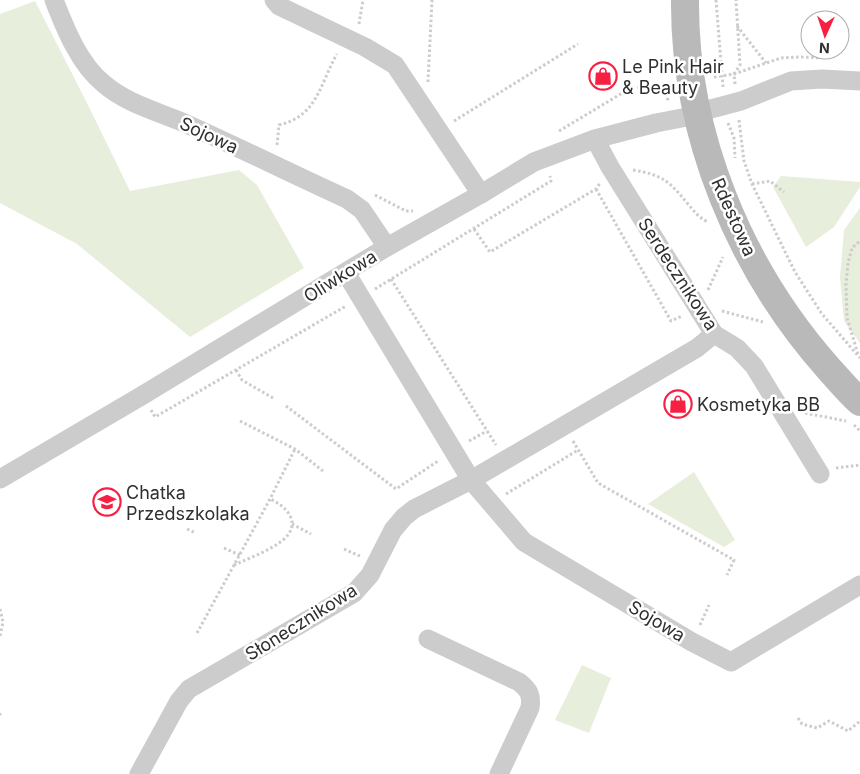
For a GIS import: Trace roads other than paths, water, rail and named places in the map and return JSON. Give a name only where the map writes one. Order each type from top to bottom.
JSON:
[{"type":"street","name":"Sojowa","points":[[54,0],[76,50],[103,84],[137,104],[181,122],[348,199],[370,220],[387,247]]},
{"type":"street","points":[[274,0],[279,6],[366,48],[395,65],[481,194]]},
{"type":"street","name":"Rdestowa","points":[[684,0],[684,27],[696,114],[712,166],[740,236],[780,308],[856,412]]},
{"type":"street","name":"Oliwkowa","points":[[0,479],[387,247],[534,162],[594,139],[741,101],[791,81],[822,79],[860,80]]},
{"type":"street","name":"Serdecznikowa","points":[[594,139],[714,334],[737,348],[754,366],[820,474]]},
{"type":"street","name":"Sojowa","points":[[346,273],[471,480],[524,542],[692,642],[731,662],[860,585]]},
{"type":"street","points":[[471,480],[697,348],[714,334]]},
{"type":"street","name":"Słonecznikowa","points":[[139,774],[179,701],[189,689],[354,593],[370,575],[393,530],[404,517],[414,509],[471,480]]},
{"type":"street","points":[[428,639],[519,682],[529,689],[532,699],[530,708],[499,774]]},
{"type":"place","name":"Le Pink Hair & Beauty","points":[[603,76]]},
{"type":"place","name":"Kosmetyka BB","points":[[678,404]]},
{"type":"place","name":"Chatka Przedszkolaka","points":[[107,502]]}]
